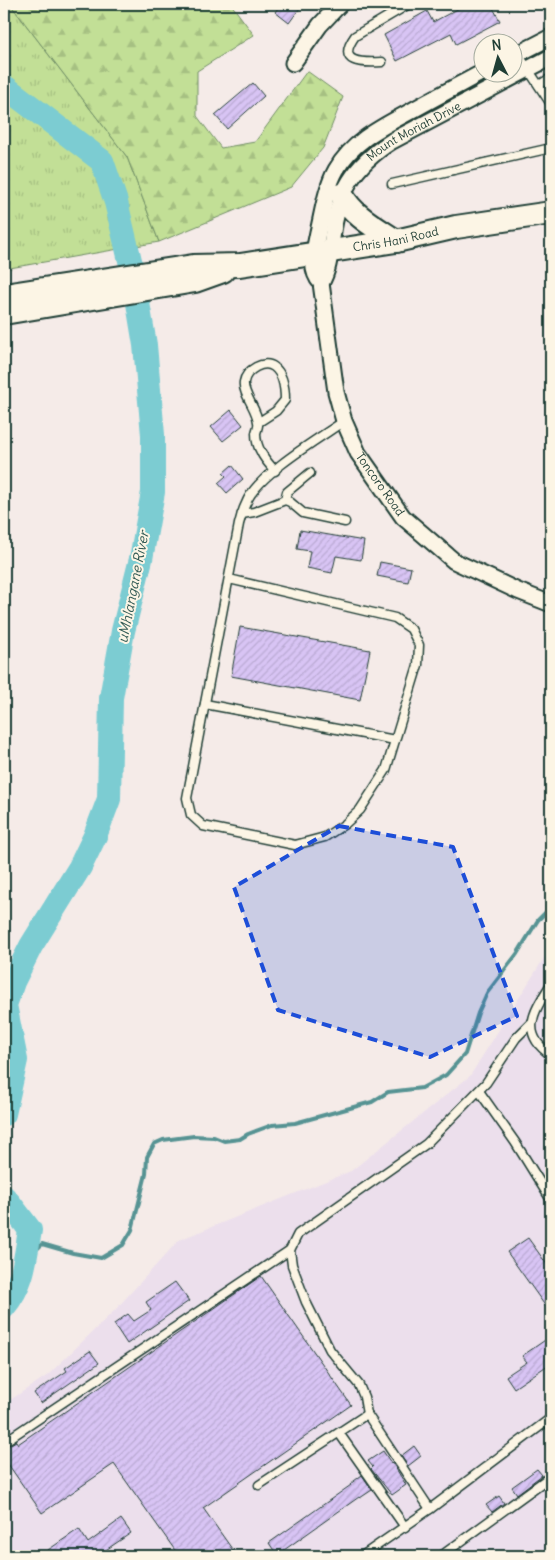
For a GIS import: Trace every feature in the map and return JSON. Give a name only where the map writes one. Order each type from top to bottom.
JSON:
[{"type":"main road","points":[[342,195],[346,204],[356,213],[396,241]]},
{"type":"main road","name":"Chris Hani Road","points":[[4,313],[55,296],[396,241],[456,227],[551,213]]},
{"type":"main road","name":"Chris Hani Road","points":[[4,295],[55,296]]},
{"type":"street","points":[[293,63],[320,25],[340,4]]},
{"type":"street","points":[[522,52],[551,37]]},
{"type":"street","name":"Mount Moriah Drive","points":[[322,252],[349,180],[360,165],[375,152],[392,141],[551,56]]},
{"type":"street","name":"Mount Moriah Drive","points":[[322,252],[328,189],[335,172],[344,158],[357,144],[378,129],[472,78]]},
{"type":"street","name":"Toncoro Road","points":[[322,252],[327,270],[321,282],[336,392],[344,420],[358,453],[403,517],[454,561],[551,604]]},
{"type":"lane","points":[[382,62],[360,63],[353,60],[348,52],[349,44],[355,36],[409,4]]},
{"type":"lane","points":[[522,63],[551,104]]},
{"type":"lane","points":[[539,85],[551,78]]},
{"type":"lane","points":[[392,184],[551,148]]},
{"type":"lane","points":[[259,422],[276,411],[285,400],[285,386],[274,366],[268,365],[251,370],[246,375],[244,389],[259,422],[256,434],[261,453],[275,471]]},
{"type":"lane","points":[[229,579],[395,618],[411,629],[419,645],[418,666],[386,770],[360,810],[345,824],[325,837],[295,845],[203,826],[191,815],[187,798],[229,579],[242,514],[249,498],[262,481],[344,420]]},
{"type":"lane","points":[[285,500],[287,492],[310,473]]},
{"type":"lane","points":[[242,514],[254,512],[285,500],[303,513],[345,522]]},
{"type":"lane","points":[[205,704],[395,740]]},
{"type":"lane","points":[[4,1442],[290,1250],[298,1234],[426,1144],[486,1083],[516,1038],[531,1022],[538,1005],[551,984]]},
{"type":"lane","points":[[531,1022],[534,1040],[551,1055]]},
{"type":"lane","points":[[479,1091],[515,1142],[551,1200]]},
{"type":"lane","points":[[290,1250],[292,1265],[306,1302],[330,1350],[359,1385],[367,1414],[430,1509]]},
{"type":"lane","points":[[259,1485],[367,1414]]},
{"type":"lane","points":[[362,1556],[430,1509],[551,1418]]},
{"type":"lane","points":[[339,1433],[404,1527]]},
{"type":"lane","points":[[441,1556],[551,1476]]},
{"type":"highlighted area","points":[[339,826],[453,847],[517,1016],[430,1057],[278,1010],[234,887]]},
{"type":"shaded area","points":[[551,947],[551,1556],[4,1556],[4,1404],[48,1375],[115,1310],[179,1240],[351,1171],[470,1076]]},
{"type":"green space","points":[[4,4],[10,4],[127,157],[159,242],[4,269]]},
{"type":"green space","points":[[10,4],[231,4],[254,35],[197,71],[197,116],[221,148],[255,142],[307,71],[343,97],[323,148],[291,187],[159,242],[127,157]]},
{"type":"building","points":[[281,4],[303,4],[289,23],[275,12]]},
{"type":"building","points":[[467,4],[491,4],[500,21],[479,32],[472,32],[472,36],[456,44],[451,33],[397,61],[384,35],[427,11],[433,22]]},
{"type":"building","points":[[253,83],[264,96],[227,129],[215,115]]},
{"type":"building","points":[[231,410],[243,425],[223,441],[211,427]]},
{"type":"building","points":[[232,465],[243,479],[227,493],[218,483],[226,476],[223,473]]},
{"type":"building","points":[[300,530],[364,541],[361,560],[336,556],[332,573],[307,568],[310,551],[297,549]]},
{"type":"building","points":[[380,562],[411,568],[408,582],[377,576]]},
{"type":"building","points":[[240,627],[370,650],[360,700],[231,676]]},
{"type":"building","points":[[528,1238],[551,1270],[551,1314],[507,1252]]},
{"type":"building","points":[[261,1276],[351,1405],[203,1508],[237,1556],[179,1556],[114,1464],[42,1513],[8,1464],[4,1467],[4,1448],[16,1441],[18,1444]]},
{"type":"building","points":[[175,1282],[189,1301],[127,1344],[114,1324],[128,1314],[134,1321],[151,1310],[146,1302]]},
{"type":"building","points":[[551,1336],[551,1363],[514,1388],[506,1376],[527,1362],[522,1356]]},
{"type":"building","points":[[90,1351],[99,1363],[41,1403],[34,1393],[67,1371],[65,1368]]},
{"type":"building","points":[[414,1446],[421,1456],[408,1466],[401,1456]]},
{"type":"building","points":[[383,1451],[406,1485],[392,1495],[371,1469],[373,1467],[368,1461]]},
{"type":"building","points":[[537,1469],[542,1475],[517,1494],[512,1487]]},
{"type":"building","points":[[362,1475],[372,1490],[359,1497],[277,1555],[269,1543],[351,1485]]},
{"type":"building","points":[[499,1496],[504,1503],[492,1512],[486,1505]]},
{"type":"building","points":[[121,1519],[131,1533],[97,1556],[53,1556],[48,1550],[79,1529],[88,1543]]},
{"type":"waterway","name":"uMhlangane River","points":[[4,86],[102,161],[116,202],[133,273],[145,345],[153,435],[153,492],[141,559],[123,631],[111,698],[109,799],[95,836],[80,867],[31,946],[13,982],[5,1005],[16,1060],[4,1114]]},
{"type":"waterway","points":[[24,1262],[42,1244],[73,1253],[101,1258],[123,1245],[132,1230],[146,1174],[147,1157],[154,1144],[163,1140],[194,1136],[214,1137],[224,1141],[240,1139],[272,1125],[295,1123],[372,1102],[388,1092],[422,1088],[446,1075],[465,1054],[478,1013],[487,993],[517,954],[538,920],[551,907]]},
{"type":"waterway","name":"uMhlangane River","points":[[4,1197],[30,1230],[20,1280],[4,1307]]}]
